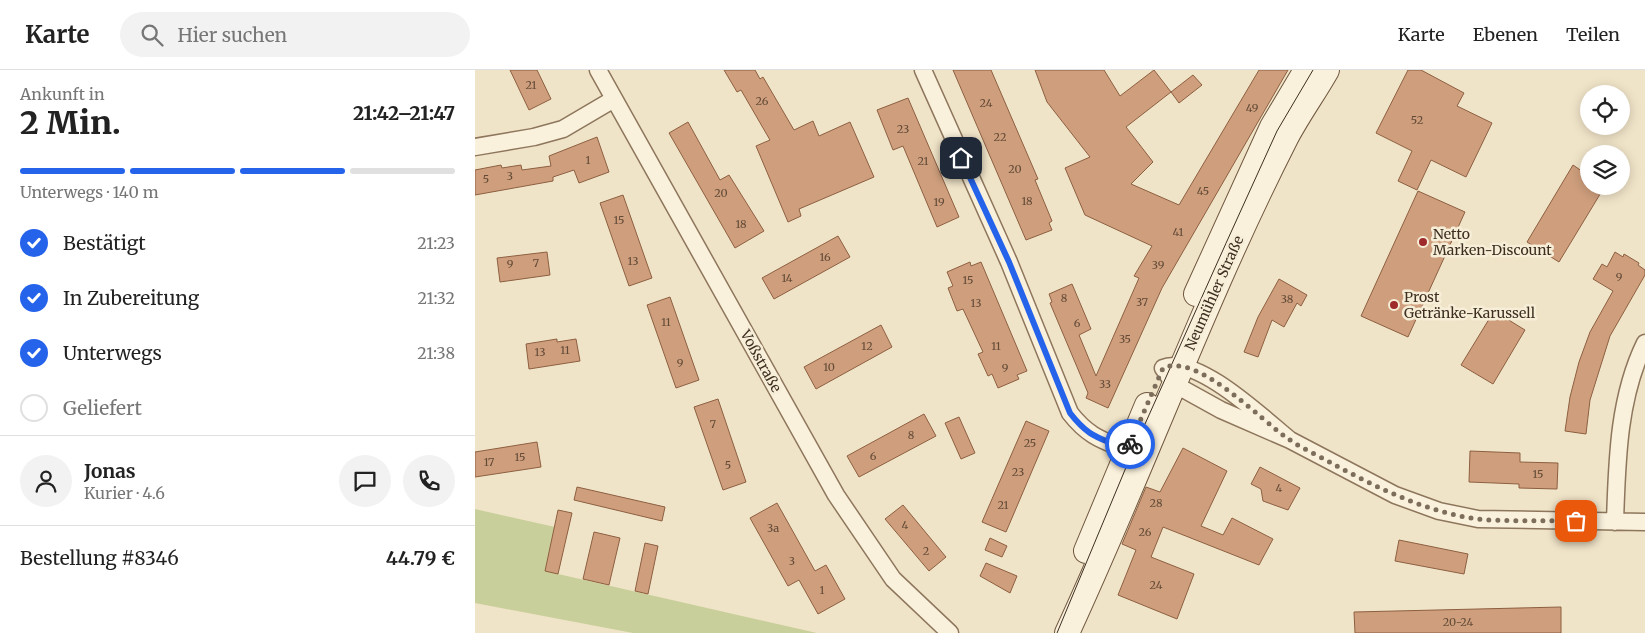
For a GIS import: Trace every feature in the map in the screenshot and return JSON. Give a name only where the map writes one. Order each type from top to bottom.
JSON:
[{"type":"main road","name":"Neumühler Straße","points":[[1173,372],[1272,127],[1306,70]]},
{"type":"main road","name":"Neumühler Straße","points":[[1050,633],[1173,372],[1287,137],[1327,70]]},
{"type":"main road","name":"Neumühler Straße","points":[[1067,633],[1135,454]]},
{"type":"street","name":"Voßstraße","points":[[598,70],[836,495],[893,579],[950,633]]},
{"type":"street","points":[[923,70],[1009,262],[1070,413],[1083,429],[1102,440],[1135,454]]},
{"type":"street","points":[[475,147],[534,137],[563,129],[614,99]]},
{"type":"street","points":[[1615,522],[1621,428],[1627,392],[1636,360],[1645,343]]},
{"type":"street","points":[[1173,372],[1231,392],[1290,440],[1395,495],[1439,511],[1478,519],[1645,522]]},
{"type":"green space","points":[[475,509],[555,527],[545,571],[817,633],[633,633],[475,603]]},
{"type":"building","points":[[510,70],[537,70],[551,99],[529,110]]},
{"type":"building","points":[[724,70],[755,70],[760,79],[763,77],[794,130],[813,121],[819,136],[850,122],[874,177],[799,209],[801,216],[788,222],[756,146],[770,140],[741,90],[737,92]]},
{"type":"building","points":[[953,70],[991,70],[1038,179],[1035,180],[1052,221],[1049,223],[1052,230],[1026,240]]},
{"type":"building","points":[[1035,70],[1104,70],[1120,96],[1154,70],[1171,92],[1126,127],[1153,162],[1131,184],[1179,205],[1259,70],[1288,70],[1162,288],[1108,408],[1086,398],[1088,393],[1050,303],[1052,302],[1049,294],[1072,284],[1091,329],[1079,335],[1096,376],[1139,278],[1134,276],[1152,246],[1085,215],[1065,168],[1090,157],[1047,102]]},
{"type":"building","points":[[1408,70],[1421,70],[1464,93],[1457,106],[1492,123],[1466,177],[1431,160],[1417,190],[1398,181],[1412,151],[1376,133]]},
{"type":"building","points":[[1193,75],[1202,85],[1179,103],[1171,92]]},
{"type":"building","points":[[908,98],[959,217],[937,227],[903,146],[893,150],[877,110]]},
{"type":"building","points":[[688,122],[720,180],[729,175],[764,231],[735,248],[669,133]]},
{"type":"building","points":[[597,137],[609,172],[579,183],[574,170],[553,177],[553,181],[475,195],[475,170],[501,165],[502,168],[521,165],[522,170],[551,166],[549,156]]},
{"type":"building","points":[[1573,165],[1580,170],[1580,195],[1600,195],[1559,262],[1527,242]]},
{"type":"building","name":"Netto Marken-Discount","points":[[1418,191],[1465,212],[1408,337],[1361,316]]},
{"type":"building","points":[[623,195],[652,278],[629,286],[600,203]]},
{"type":"building","points":[[838,236],[850,257],[774,299],[762,278]]},
{"type":"building","points":[[547,252],[550,275],[500,282],[497,258]]},
{"type":"building","points":[[1615,252],[1623,257],[1624,254],[1639,263],[1638,265],[1645,270],[1645,275],[1610,336],[1590,400],[1586,434],[1565,431],[1570,397],[1579,362],[1590,332],[1613,291],[1593,279],[1602,264],[1607,267]]},
{"type":"building","points":[[970,262],[971,266],[981,262],[1027,371],[1017,375],[1019,379],[998,388],[992,374],[988,376],[978,354],[983,352],[963,309],[957,311],[948,288],[953,286],[947,272]]},
{"type":"building","points":[[1279,279],[1307,295],[1301,306],[1297,303],[1284,327],[1272,320],[1258,357],[1244,352],[1258,317]]},
{"type":"building","points":[[670,297],[699,380],[676,388],[647,305]]},
{"type":"building","points":[[1494,311],[1525,330],[1493,384],[1461,365]]},
{"type":"building","points":[[881,325],[892,347],[816,389],[804,367]]},
{"type":"building","points":[[557,339],[557,342],[576,339],[580,361],[529,369],[526,344]]},
{"type":"building","points":[[718,399],[746,482],[723,490],[694,407]]},
{"type":"building","points":[[924,414],[936,436],[859,477],[847,456]]},
{"type":"building","points":[[959,417],[975,453],[961,459],[945,423]]},
{"type":"building","points":[[1026,421],[1049,431],[1006,532],[982,522]]},
{"type":"building","points":[[537,442],[541,467],[475,477],[475,452]]},
{"type":"building","points":[[1183,448],[1227,471],[1201,526],[1223,535],[1232,518],[1273,539],[1259,565],[1163,527],[1151,557],[1194,574],[1177,619],[1118,595],[1136,550],[1122,544],[1146,487],[1160,492]]},
{"type":"building","points":[[1470,451],[1520,453],[1520,462],[1558,463],[1557,489],[1519,488],[1519,484],[1469,482]]},
{"type":"building","points":[[1260,467],[1300,488],[1288,510],[1263,501],[1261,489],[1251,484]]},
{"type":"building","points":[[577,487],[665,507],[662,521],[574,500]]},
{"type":"building","points":[[777,503],[815,571],[826,565],[845,599],[818,614],[799,580],[788,586],[750,518]]},
{"type":"building","points":[[903,505],[946,557],[929,571],[885,519]]},
{"type":"building","points":[[558,510],[572,513],[558,574],[545,571]]},
{"type":"building","points":[[594,532],[620,538],[609,585],[583,579]]},
{"type":"building","points":[[990,538],[1007,546],[1002,557],[985,550]]},
{"type":"building","points":[[1399,540],[1468,554],[1464,574],[1395,561]]},
{"type":"building","points":[[645,543],[658,546],[648,594],[635,591]]},
{"type":"building","points":[[986,563],[1017,576],[1010,593],[980,576]]},
{"type":"building","points":[[1561,607],[1561,633],[1355,633],[1354,612]]},
{"type":"tram line","points":[[1057,633],[1132,453],[1277,131],[1313,70]]},
{"type":"way so far","points":[[1130,444],[1163,368],[1171,365],[1182,365],[1213,380],[1231,392],[1290,440],[1395,495],[1439,511],[1478,519],[1576,521]]},
{"type":"place","name":"Netto Marken-Discount","points":[[1423,242]]},
{"type":"place","name":"Prost Getränke-Karussell","points":[[1394,305]]},
{"type":"route","points":[[961,158],[1009,262],[1070,413],[1083,429],[1102,440],[1127,450],[1130,444]]}]
